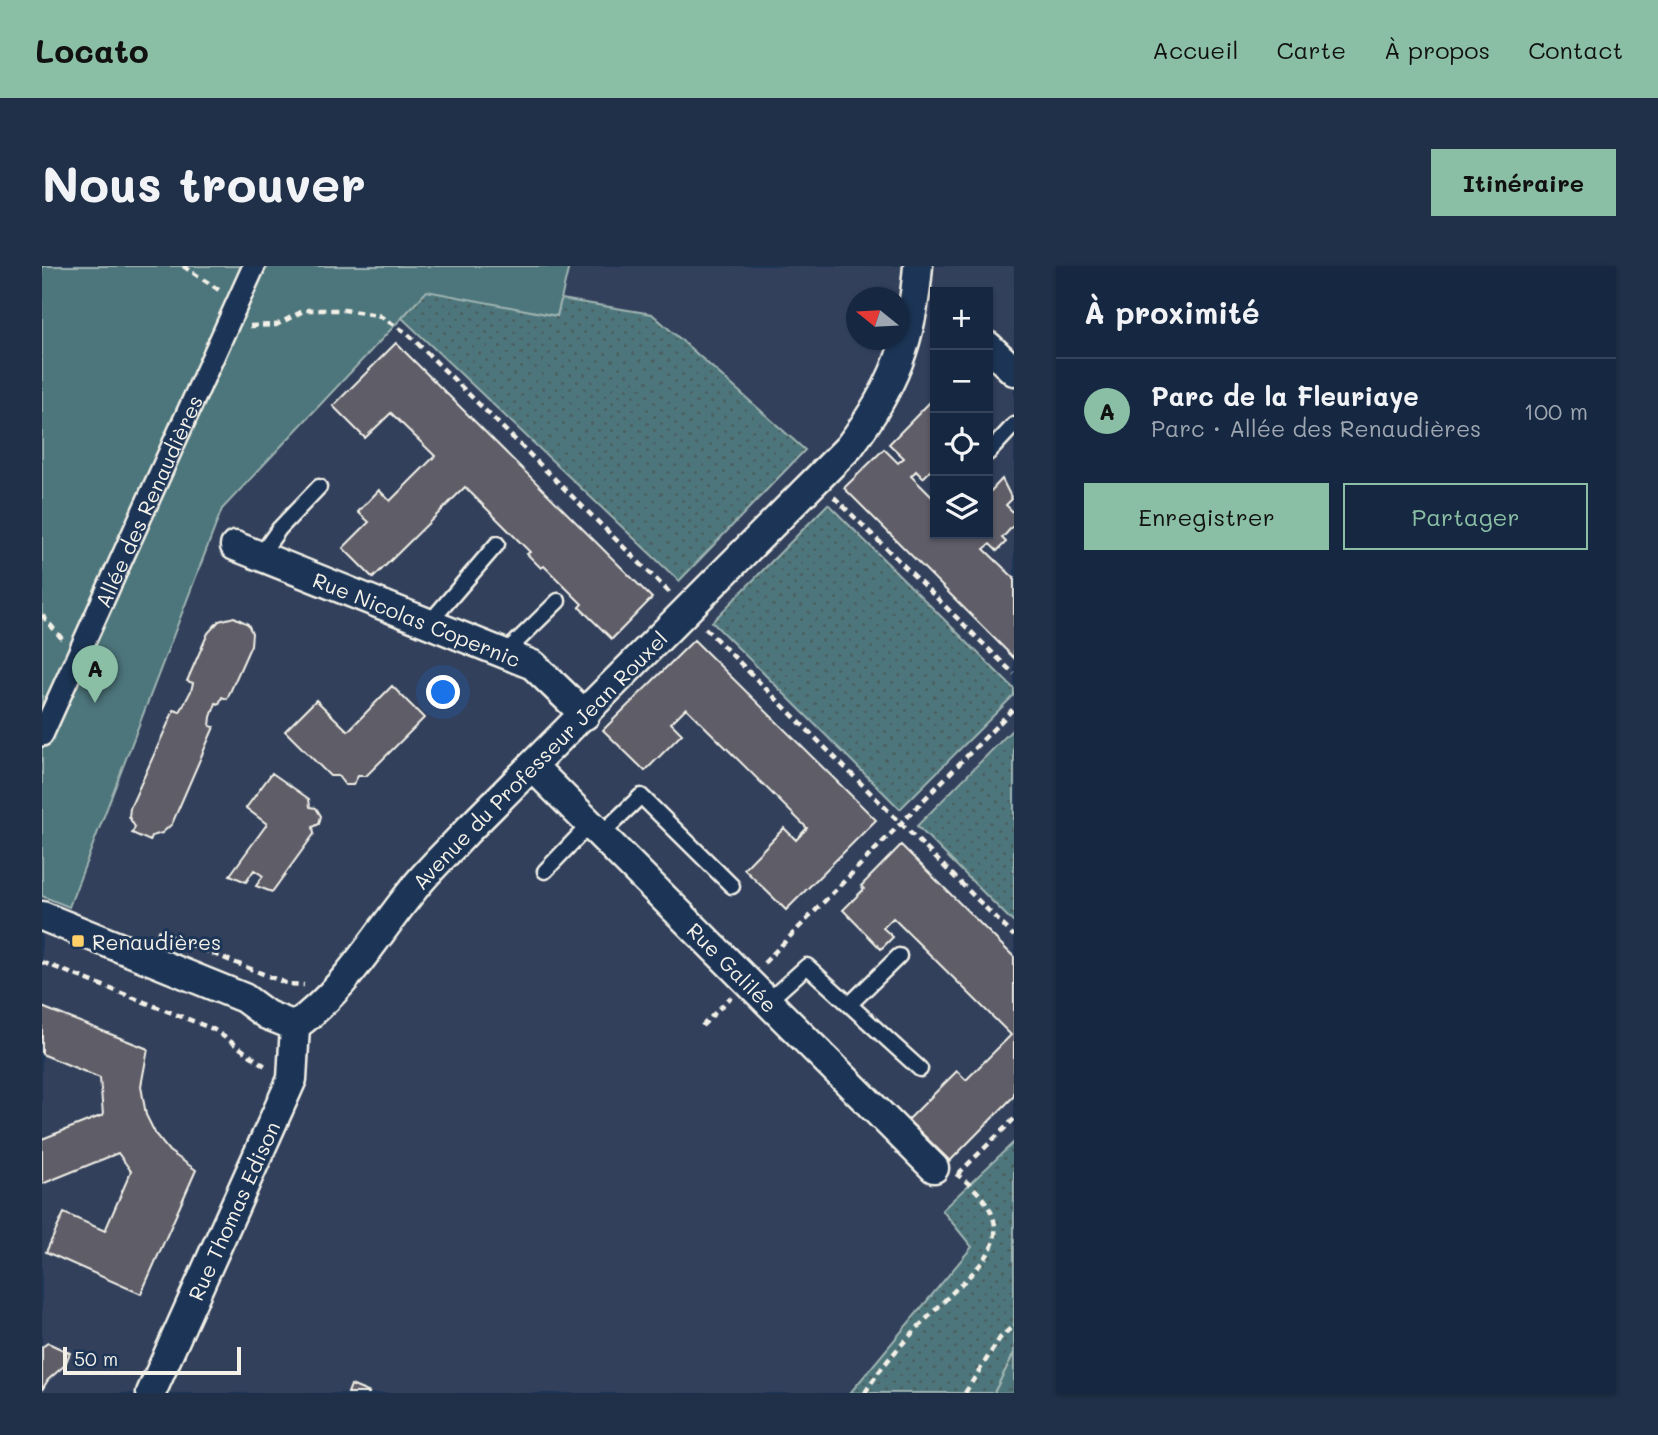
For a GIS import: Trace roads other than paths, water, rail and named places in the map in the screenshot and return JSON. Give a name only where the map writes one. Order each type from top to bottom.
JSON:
[{"type":"street","name":"Allée des Renaudières","points":[[42,735],[254,266]]},
{"type":"street","name":"Avenue du Professeur Jean Rouxel","points":[[296,1026],[320,1008],[347,979],[414,888],[849,447],[880,404],[923,324],[918,266]]},
{"type":"street","points":[[992,350],[1014,371]]},
{"type":"street","name":"Rue Nicolas Copernic","points":[[247,551],[533,664],[585,715]]},
{"type":"street","name":"Rue Galilée","points":[[532,766],[594,831],[946,1171]]},
{"type":"street","points":[[42,916],[244,998],[267,1015],[296,1026]]},
{"type":"street","name":"Rue Thomas Edison","points":[[151,1393],[292,1079],[296,1026]]},
{"type":"lane","points":[[993,448],[1014,425]]},
{"type":"lane","points":[[247,551],[279,529],[319,487]]},
{"type":"lane","points":[[430,622],[497,544]]},
{"type":"lane","points":[[506,652],[558,601]]},
{"type":"lane","points":[[545,871],[641,796],[732,886]]},
{"type":"lane","points":[[851,1003],[898,956]]},
{"type":"lane","points":[[768,1001],[807,966],[851,1003],[920,1069]]},
{"type":"place","name":"Parc de la Fleuriaye","points":[[95,703]]},
{"type":"place","name":"Renaudières","points":[[78,941]]}]
